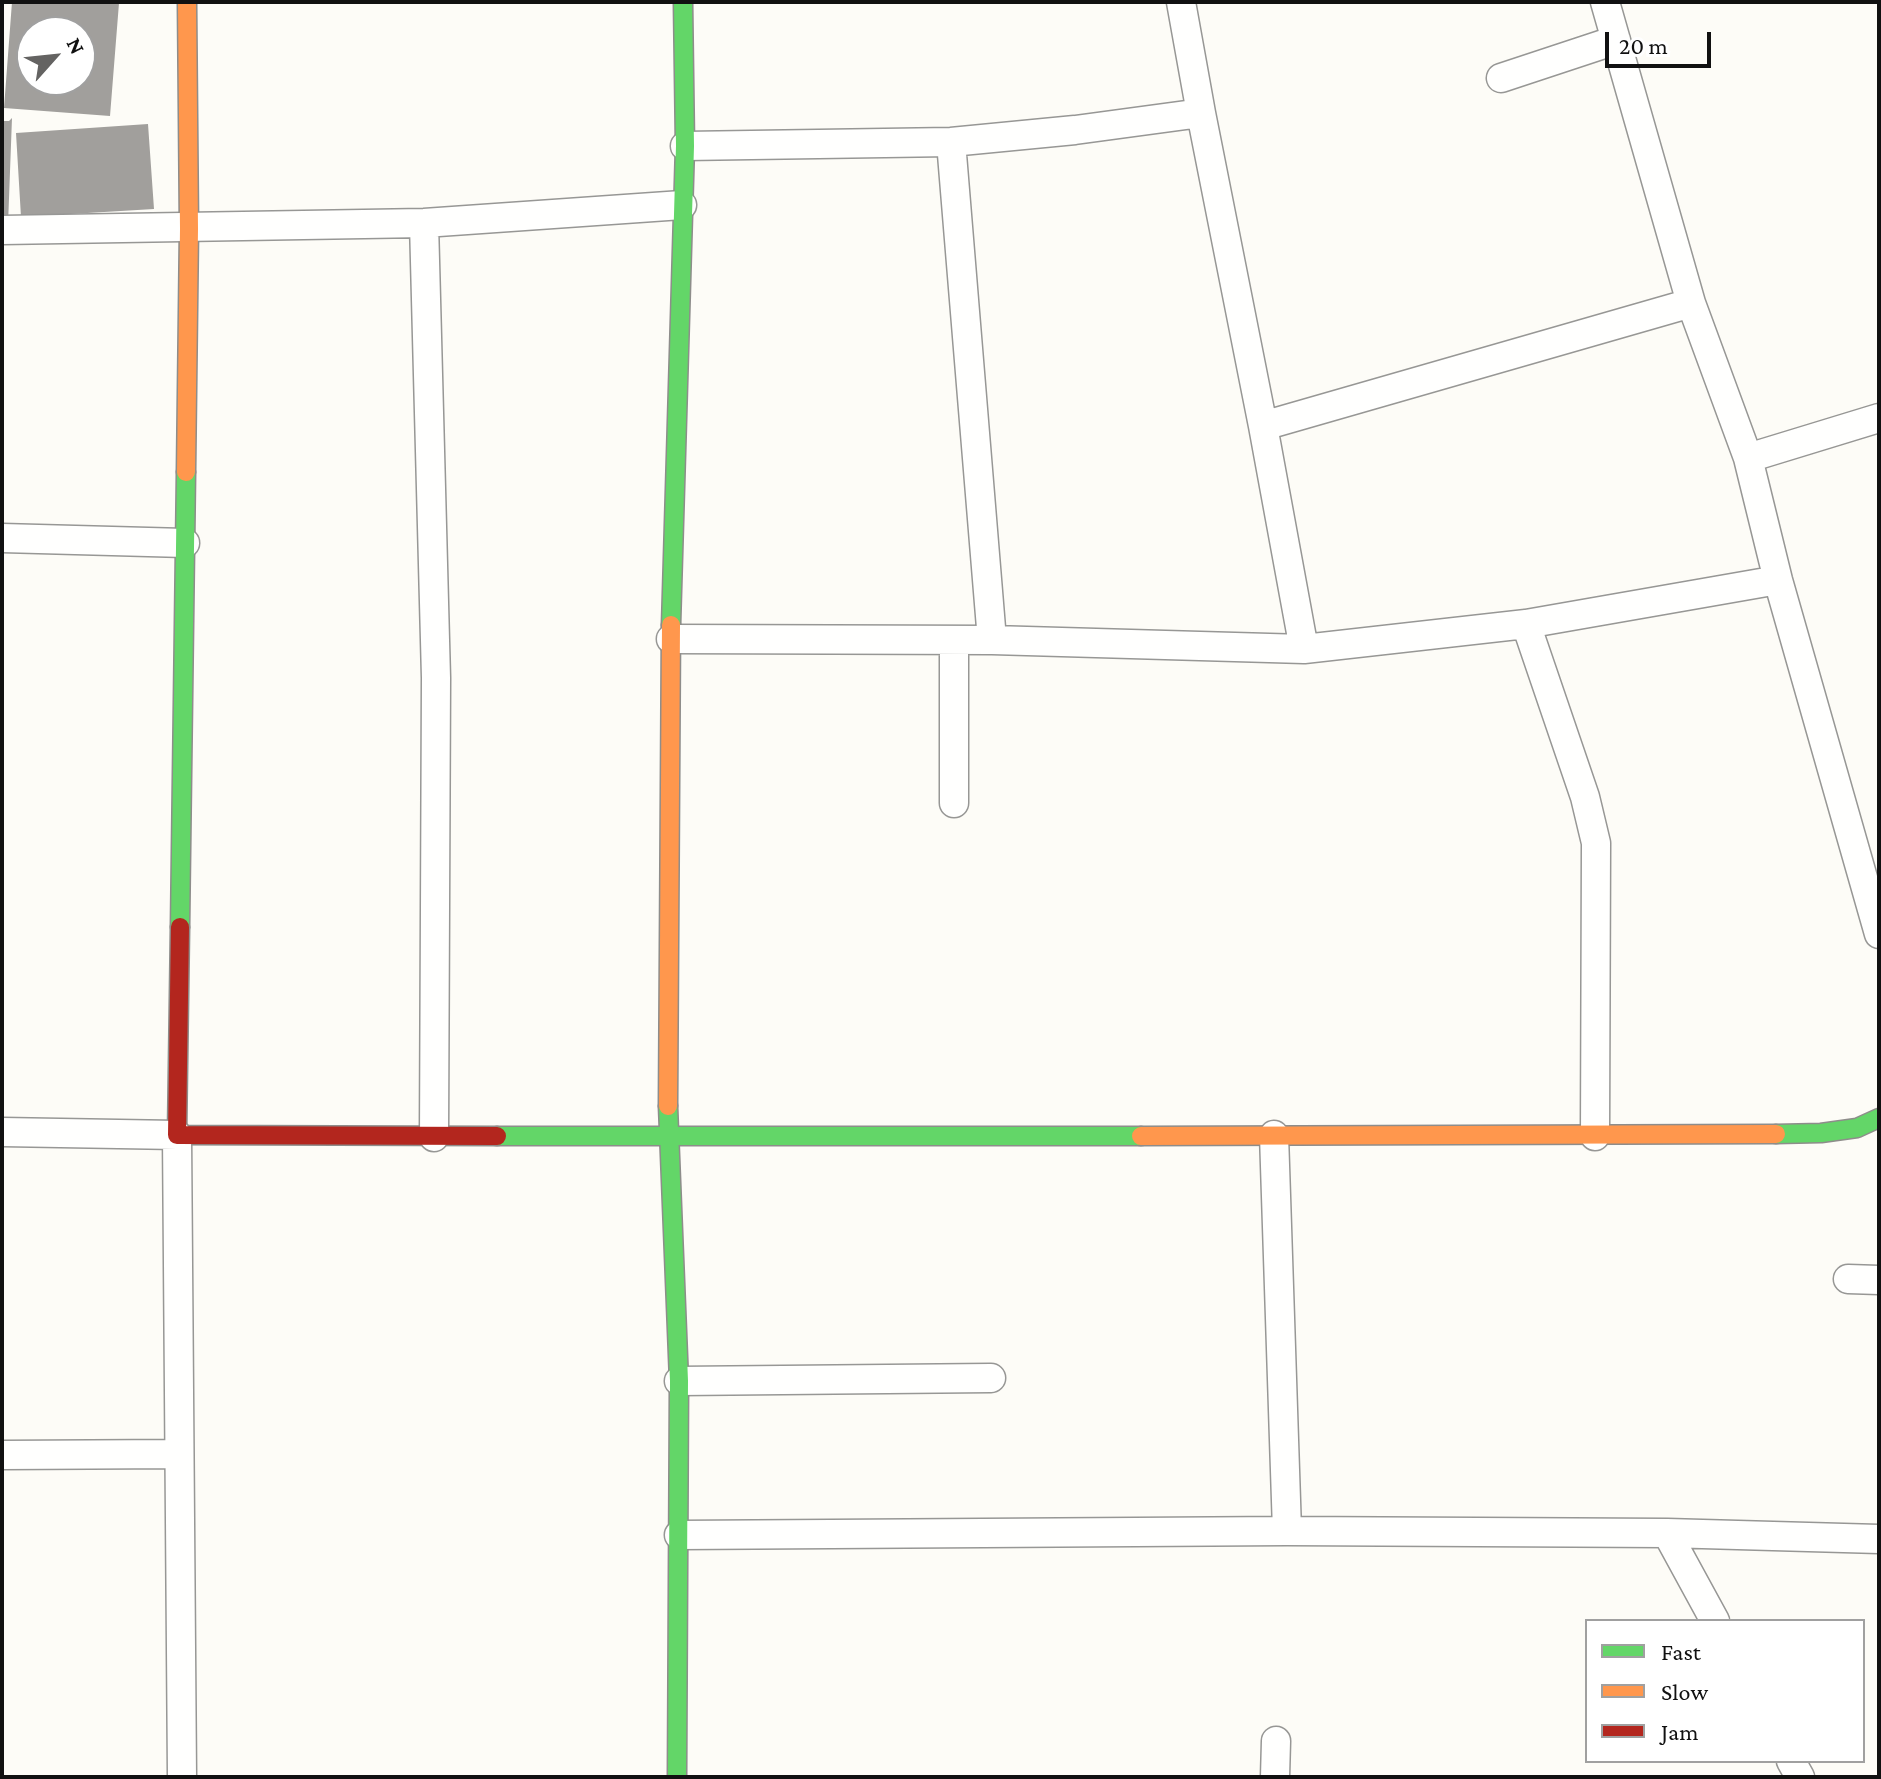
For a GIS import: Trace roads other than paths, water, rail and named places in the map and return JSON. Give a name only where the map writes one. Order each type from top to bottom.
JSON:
[{"type":"street","points":[[182,1777],[177,1135],[189,229],[187,2]]},
{"type":"street","points":[[677,1777],[679,1381],[668,1137],[671,639],[685,146],[683,2]]},
{"type":"street","points":[[1181,2],[1304,649]]},
{"type":"street","points":[[1605,2],[1691,303],[1748,458],[1778,580],[1879,934]]},
{"type":"street","points":[[1501,78],[1616,40]]},
{"type":"street","points":[[685,146],[951,142],[1201,113]]},
{"type":"street","points":[[951,142],[992,640]]},
{"type":"street","points":[[2,230],[424,223],[682,205]]},
{"type":"street","points":[[424,223],[436,678],[434,1137]]},
{"type":"street","points":[[1263,426],[1691,303]]},
{"type":"street","points":[[1748,458],[1879,418]]},
{"type":"street","points":[[2,538],[185,543]]},
{"type":"street","points":[[671,639],[992,640],[1304,649],[1526,624],[1778,580]]},
{"type":"street","points":[[1526,624],[1585,797],[1596,843],[1595,1136]]},
{"type":"street","points":[[954,640],[954,803]]},
{"type":"street","points":[[2,1132],[434,1137],[1595,1136],[1821,1133],[1857,1128],[1879,1118]]},
{"type":"street","points":[[1274,1135],[1287,1531]]},
{"type":"street","points":[[1848,1279],[1879,1280]]},
{"type":"street","points":[[679,1381],[991,1378]]},
{"type":"street","points":[[2,1455],[179,1454]]},
{"type":"street","points":[[679,1535],[1287,1531],[1667,1533],[1879,1539]]},
{"type":"street","points":[[1667,1533],[1714,1619]]},
{"type":"street","points":[[1275,1777],[1276,1741]]}]
